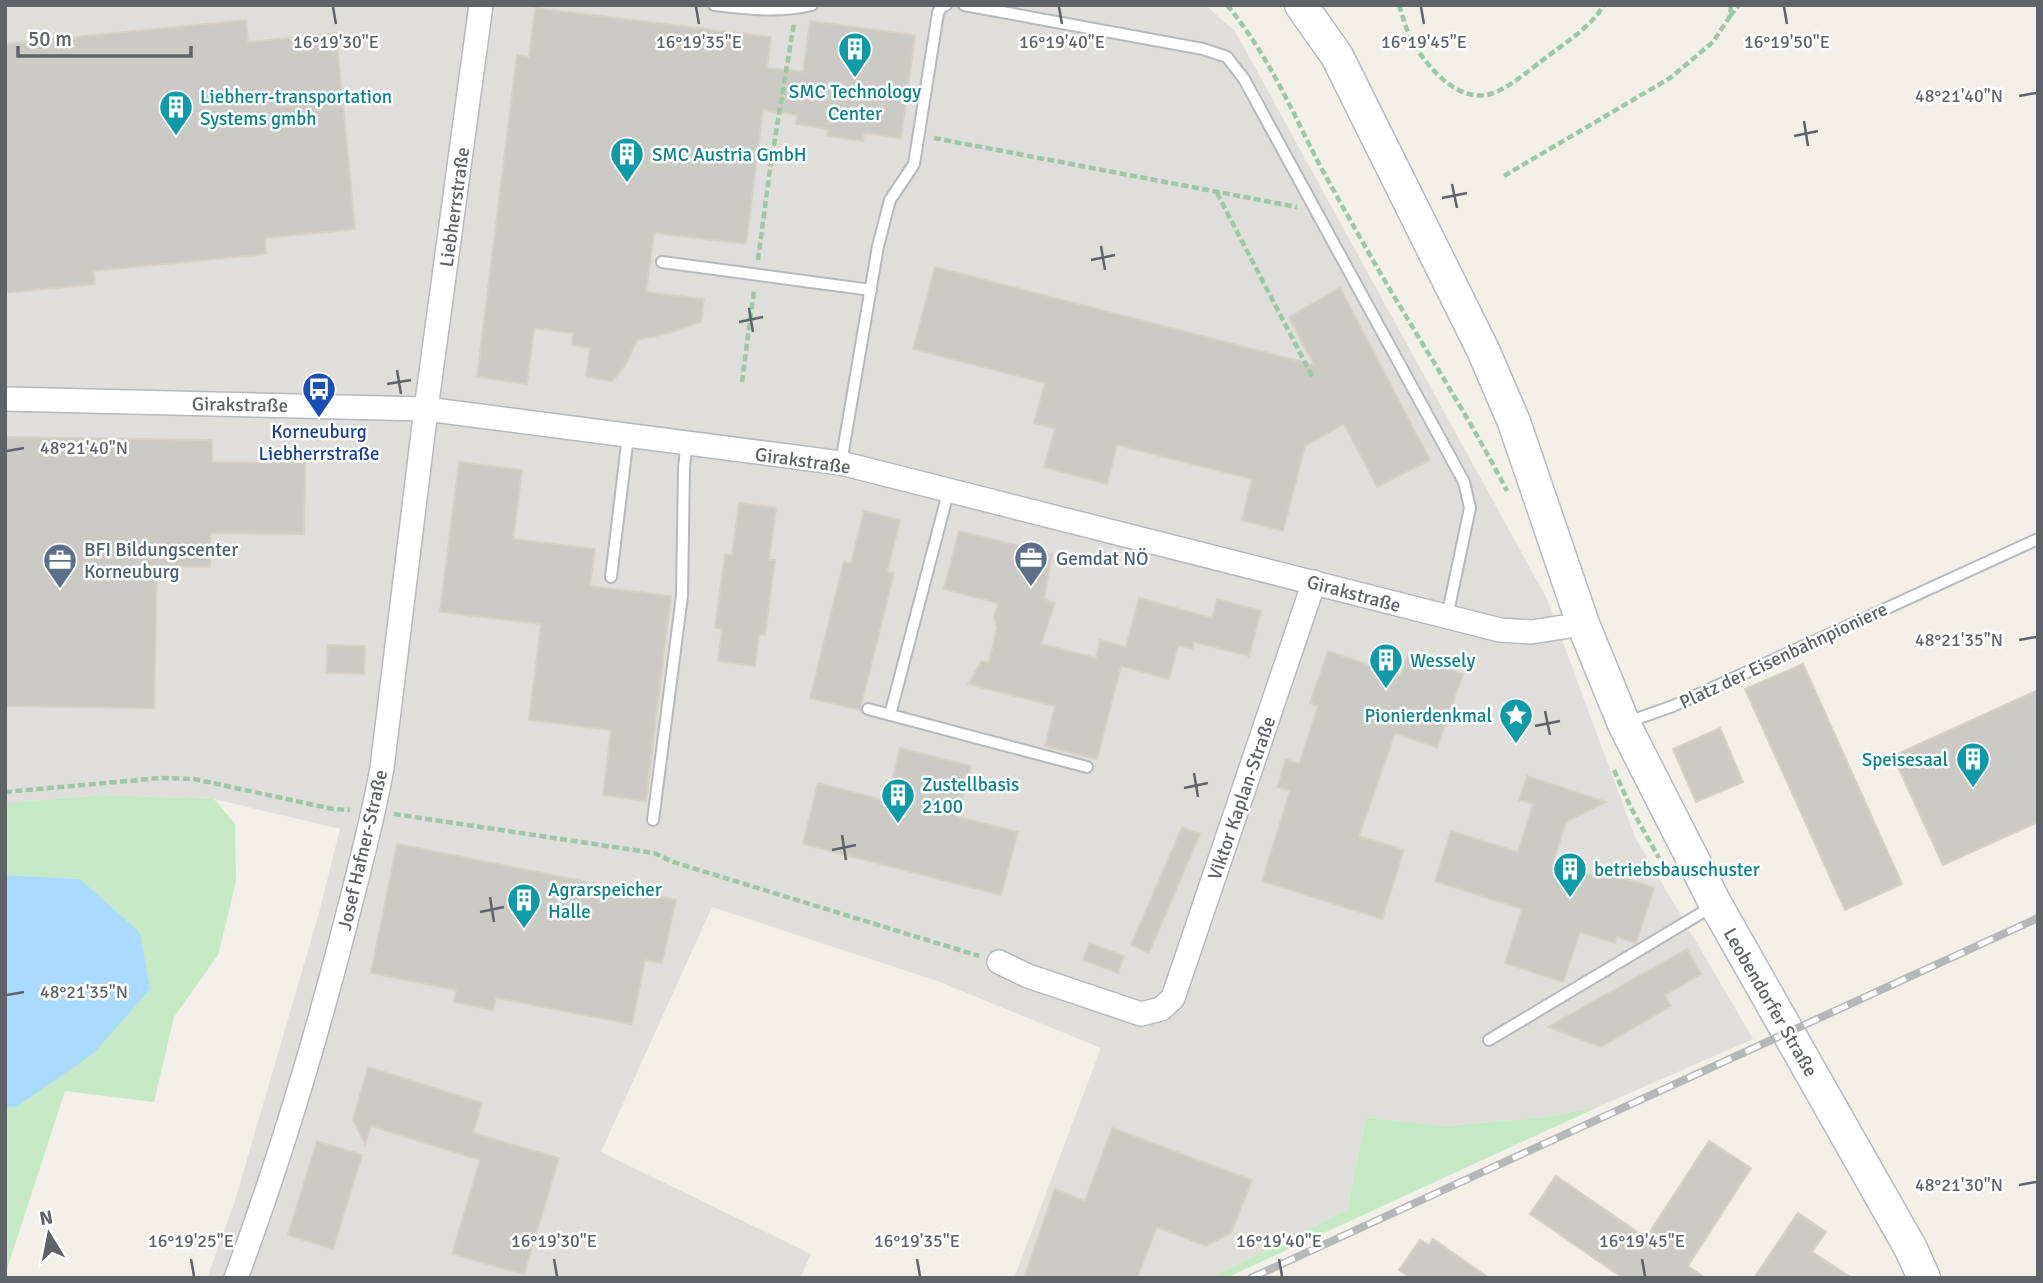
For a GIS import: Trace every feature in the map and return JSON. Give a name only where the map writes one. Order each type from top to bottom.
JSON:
[{"type":"main road","points":[[1301,5],[1337,56],[1483,350],[1514,422],[1583,624],[1624,724]]},
{"type":"main road","name":"Leobendorfer Straße","points":[[1624,724],[1716,905],[1904,1237],[1924,1278]]},
{"type":"street","name":"Liebherrstraße","points":[[426,410],[481,5]]},
{"type":"street","name":"Girakstraße","points":[[5,399],[426,410],[841,463],[1500,630],[1531,632],[1583,624]]},
{"type":"street","name":"Josef Hafner-Straße","points":[[236,1278],[323,1010],[374,811],[382,768],[426,410]]},
{"type":"street","name":"Viktor Kaplan-Straße","points":[[999,962],[1028,976],[1141,1014],[1161,1009],[1173,998],[1314,582]]},
{"type":"lane","points":[[714,5],[753,10],[797,9],[812,5]]},
{"type":"lane","points":[[841,463],[871,290],[890,200],[914,164],[943,6],[928,5]]},
{"type":"lane","points":[[964,5],[1178,44],[1227,57],[1244,79],[1464,482],[1470,508],[1447,618]]},
{"type":"lane","points":[[662,262],[871,290]]},
{"type":"lane","points":[[611,577],[628,436]]},
{"type":"lane","points":[[653,820],[682,596],[684,467],[687,443]]},
{"type":"lane","points":[[890,715],[949,489]]},
{"type":"lane","name":"Platz der Eisenbahnpioniere","points":[[1624,724],[1672,706],[2038,539]]},
{"type":"lane","points":[[868,709],[1087,768]]},
{"type":"lane","points":[[1489,1040],[1716,905]]},
{"type":"path","points":[[1227,5],[1250,32],[1379,271],[1458,401],[1509,495]]},
{"type":"path","points":[[1399,5],[1410,39],[1431,70],[1456,89],[1477,96],[1495,93],[1540,62],[1595,19],[1604,5]]},
{"type":"path","points":[[1730,16],[1731,5]]},
{"type":"path","points":[[1504,176],[1671,78],[1713,42],[1739,5]]},
{"type":"path","points":[[742,382],[770,169],[797,9]]},
{"type":"path","points":[[919,135],[1314,211]]},
{"type":"path","points":[[1216,192],[1313,378]]},
{"type":"path","points":[[1612,765],[1631,808],[1661,861]]},
{"type":"path","points":[[5,792],[162,778],[194,779],[333,809],[374,811],[654,853],[673,862],[999,962]]},
{"type":"shaded area","points":[[1205,5],[1235,31],[1547,599],[1635,837],[1753,1039],[1598,1107],[1545,1117],[1446,1126],[1366,1118],[1347,1210],[1210,1278],[1014,1278],[1101,1048],[940,982],[712,907],[601,1152],[811,1254],[800,1278],[207,1278],[234,1204],[319,913],[340,829],[214,799],[102,795],[5,803],[5,6]]},
{"type":"green space","points":[[102,795],[214,799],[235,824],[236,882],[218,955],[174,1017],[154,1102],[65,1091],[5,1275],[5,1107],[16,1107],[80,879],[5,875],[5,803]]},
{"type":"green space","points":[[1598,1107],[1226,1278],[1210,1278],[1347,1210],[1366,1118],[1447,1126],[1545,1117]]},
{"type":"water","points":[[5,875],[80,879],[140,933],[150,989],[94,1053],[16,1107],[5,1107]]},
{"type":"building","name":"SMC Austria GmbH","points":[[535,8],[771,37],[767,68],[803,72],[810,21],[915,35],[901,138],[864,133],[863,141],[827,136],[828,129],[796,124],[797,115],[763,110],[746,244],[654,233],[646,292],[704,299],[701,322],[637,340],[625,366],[612,381],[586,377],[590,348],[572,345],[573,333],[534,328],[527,384],[477,377],[517,55],[529,57]]},
{"type":"building","name":"Liebherr-transportation Systems gmbh","points":[[246,20],[248,42],[336,33],[355,229],[265,238],[266,254],[93,271],[95,284],[5,293],[5,44]]},
{"type":"building","points":[[935,267],[1314,365],[1289,317],[1340,288],[1430,460],[1377,487],[1344,424],[1305,446],[1283,531],[1242,520],[1252,479],[1117,445],[1107,484],[1044,467],[1055,429],[1034,423],[1045,383],[913,349]]},
{"type":"building","points":[[5,437],[212,440],[212,462],[305,463],[304,534],[211,533],[210,567],[157,566],[154,708],[5,706]]},
{"type":"building","points":[[459,462],[522,470],[513,539],[595,549],[590,586],[671,596],[646,801],[603,795],[611,730],[529,720],[541,624],[440,612]]},
{"type":"building","points":[[739,503],[776,508],[769,560],[775,560],[765,635],[759,634],[755,666],[718,661],[722,629],[715,628],[725,554],[732,555]]},
{"type":"building","points":[[864,511],[900,520],[887,572],[894,573],[860,710],[810,698],[844,561],[851,563]]},
{"type":"building","points":[[959,531],[1052,554],[1044,599],[1055,603],[1041,644],[1096,658],[1100,640],[1126,647],[1139,598],[1212,618],[1217,599],[1261,611],[1249,656],[1194,642],[1192,649],[1178,645],[1169,679],[1121,666],[1097,759],[1045,746],[1055,706],[968,684],[982,661],[989,663],[997,627],[994,617],[998,603],[944,589]]},
{"type":"building","points":[[328,645],[365,646],[364,674],[326,673]]},
{"type":"building","points":[[1328,651],[1400,676],[1408,654],[1463,674],[1437,748],[1395,733],[1359,836],[1404,850],[1382,919],[1262,881],[1290,791],[1277,787],[1286,759],[1299,764],[1318,706],[1310,703]]},
{"type":"building","points":[[1803,664],[1902,884],[1845,910],[1745,689]]},
{"type":"building","name":"Speisesaal","points":[[2038,690],[2038,822],[1943,865],[1893,756]]},
{"type":"building","points":[[1720,728],[1743,782],[1696,802],[1673,749]]},
{"type":"building","name":"Zustellbasis 2100","points":[[900,748],[971,766],[958,817],[1018,832],[1001,895],[803,844],[818,783],[887,801]]},
{"type":"building","name":"betriebsbauschuster","points":[[1527,776],[1606,802],[1566,822],[1553,863],[1596,877],[1599,870],[1654,888],[1636,943],[1617,937],[1615,943],[1580,932],[1563,982],[1505,963],[1522,909],[1435,881],[1451,831],[1518,852],[1533,804],[1519,800]]},
{"type":"building","points":[[1182,827],[1200,834],[1149,953],[1131,945]]},
{"type":"building","name":"Agrarspeicher Halle","points":[[397,844],[676,900],[662,963],[645,960],[632,1024],[496,998],[493,1010],[454,1002],[456,990],[371,973]]},
{"type":"building","points":[[1089,943],[1124,956],[1118,973],[1083,960]]},
{"type":"building","points":[[1687,949],[1701,974],[1665,995],[1671,1006],[1601,1047],[1548,1027]]},
{"type":"building","points":[[368,1067],[482,1103],[473,1133],[559,1158],[524,1274],[452,1254],[480,1160],[371,1126],[365,1144],[353,1120]]},
{"type":"building","points":[[1112,1128],[1252,1180],[1231,1233],[1206,1246],[1157,1227],[1137,1278],[1024,1278],[1055,1189],[1085,1201]]},
{"type":"building","points":[[317,1141],[362,1155],[333,1249],[288,1235]]},
{"type":"building","points":[[1709,1141],[1751,1168],[1688,1266],[1705,1278],[1623,1278],[1530,1214],[1556,1176],[1646,1238]]},
{"type":"building","points":[[1798,1213],[1826,1232],[1812,1252],[1852,1278],[1754,1278]]},
{"type":"building","points":[[1433,1239],[1489,1278],[1411,1278],[1399,1270],[1420,1240],[1429,1245]]},
{"type":"railway","points":[[1251,1278],[2038,918]]},
{"type":"place","name":"SMC Technology Center","points":[[855,79]]},
{"type":"place","name":"Liebherr-transportation Systems gmbh","points":[[176,137]]},
{"type":"place","name":"SMC Austria GmbH","points":[[627,184]]},
{"type":"place","name":"Korneuburg Liebherrstraße","points":[[319,419]]},
{"type":"place","name":"Gemdat NÖ","points":[[1031,588]]},
{"type":"place","name":"BFI Bildungscenter Korneuburg","points":[[60,590]]},
{"type":"place","name":"Wessely","points":[[1386,690]]},
{"type":"place","name":"Pionierdenkmal","points":[[1516,745]]},
{"type":"place","name":"Speisesaal","points":[[1973,789]]},
{"type":"place","name":"Zustellbasis 2100","points":[[898,825]]},
{"type":"place","name":"betriebsbauschuster","points":[[1570,899]]},
{"type":"place","name":"Agrarspeicher Halle","points":[[524,930]]}]
